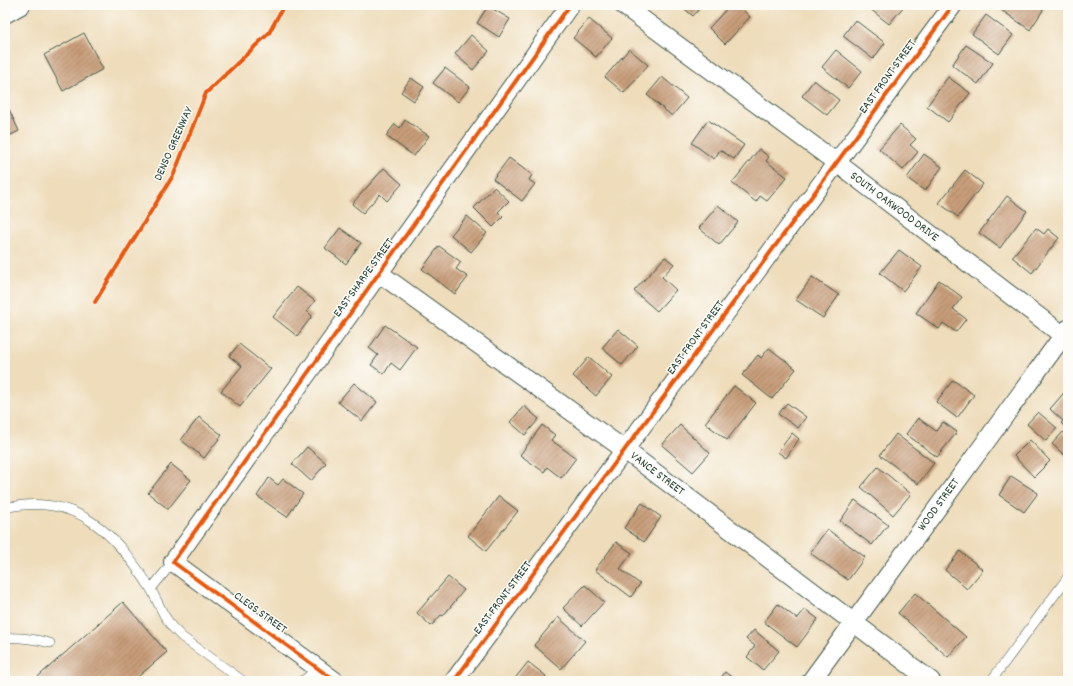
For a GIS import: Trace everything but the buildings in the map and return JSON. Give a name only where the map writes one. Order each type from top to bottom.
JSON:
[{"type":"street","points":[[5,14],[20,5]]},
{"type":"street","name":"EAST SHARPE STREET","points":[[173,562],[570,5]]},
{"type":"street","name":"SOUTH OAKWOOD DRIVE","points":[[623,5],[1066,334]]},
{"type":"street","name":"EAST FRONT STREET","points":[[454,681],[953,5]]},
{"type":"street","name":"VANCE STREET","points":[[379,273],[625,450],[931,681]]},
{"type":"street","name":"WOOD STREET","points":[[811,681],[1066,334]]},
{"type":"street","name":"CLEGS STREET","points":[[173,562],[335,681]]},
{"type":"lane","points":[[5,508],[18,505],[42,504],[63,508],[84,516],[102,528],[136,565],[151,589],[164,615],[177,632],[243,681]]},
{"type":"lane","points":[[151,589],[173,562]]},
{"type":"lane","points":[[991,681],[1068,577]]},
{"type":"lane","points":[[5,638],[31,638],[50,643]]},
{"type":"lane","points":[[302,681],[307,678],[316,667]]},
{"type":"cycle path","name":"DENSO GREENWAY","points":[[95,302],[174,174],[206,93],[269,33],[284,5]]},
{"type":"cycle path","points":[[335,681],[173,562],[570,5]]},
{"type":"cycle path","points":[[454,681],[953,5]]}]
